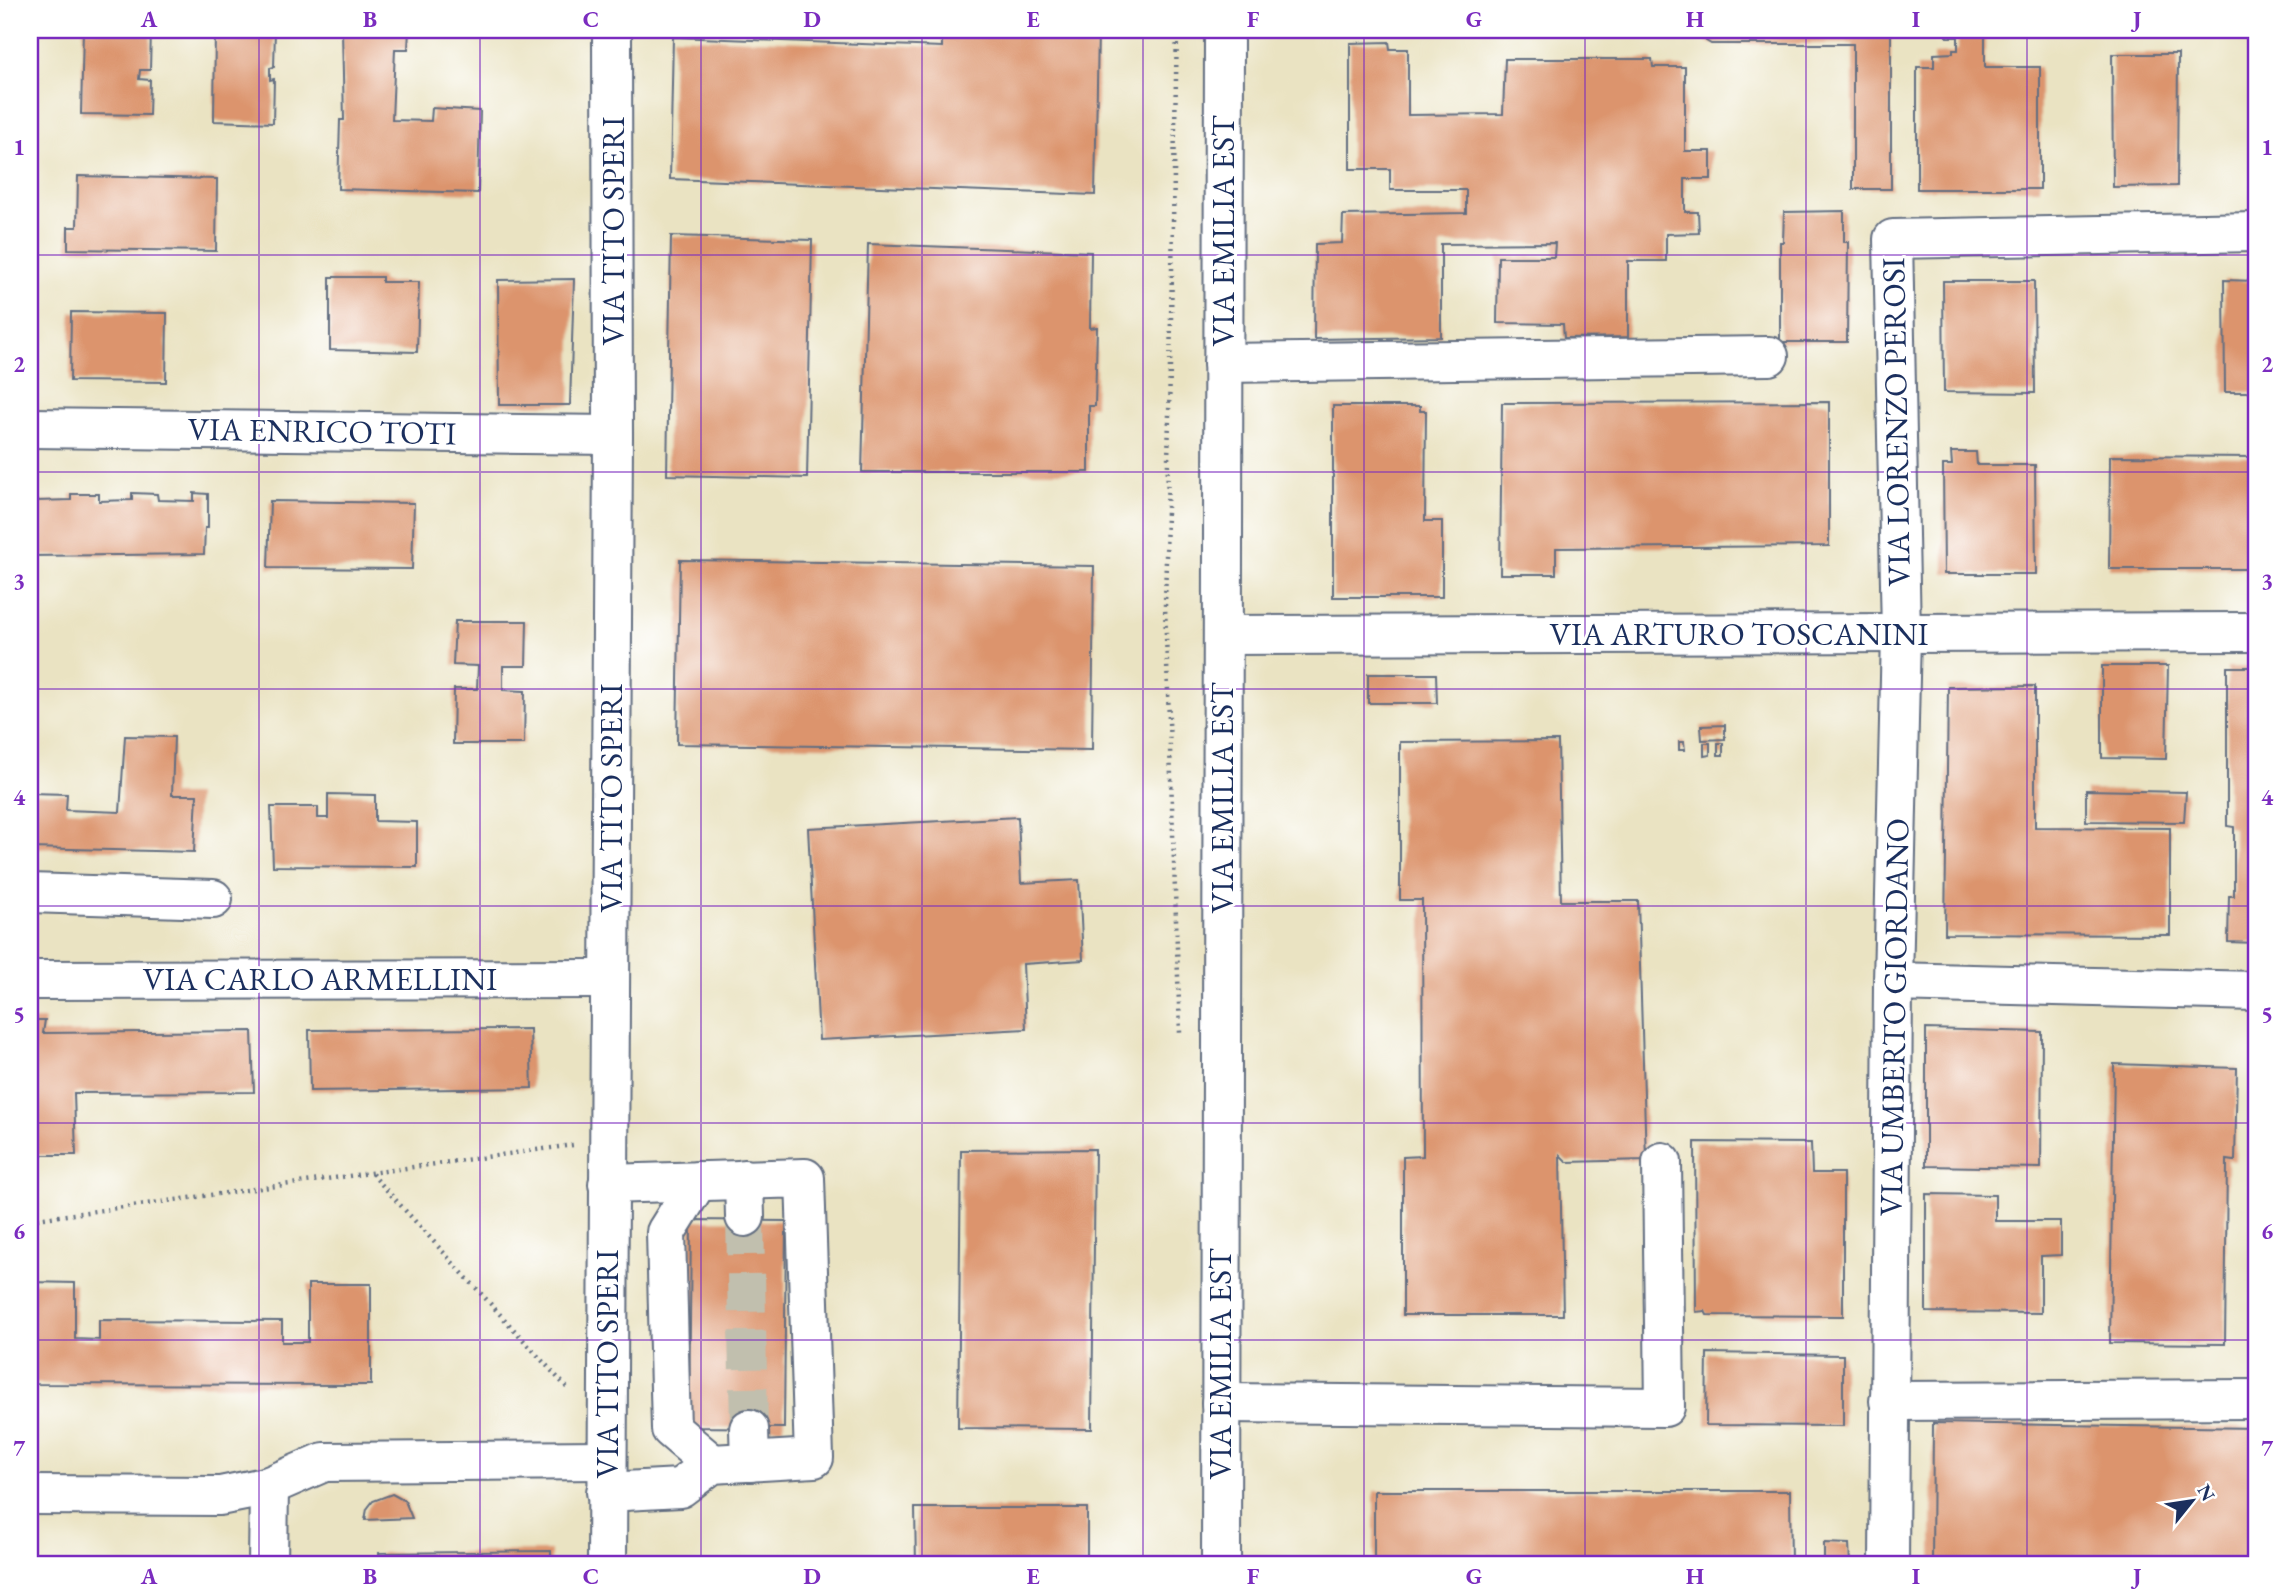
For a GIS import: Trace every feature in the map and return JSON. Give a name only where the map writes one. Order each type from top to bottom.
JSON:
[{"type":"street","name":"VIA TITO SPERI","points":[[607,1565],[613,435],[612,30]]},
{"type":"street","name":"VIA EMILIA EST","points":[[1221,1565],[1224,30]]},
{"type":"street","name":"VIA LORENZO PEROSI","points":[[1901,634],[1892,239],[2256,232]]},
{"type":"street","points":[[1223,363],[1769,356]]},
{"type":"street","name":"VIA ENRICO TOTI","points":[[30,429],[613,435]]},
{"type":"street","name":"VIA ARTURO TOSCANINI","points":[[1223,635],[2256,632]]},
{"type":"street","name":"VIA UMBERTO GIORDANO","points":[[1889,1565],[1893,982],[1901,634]]},
{"type":"street","points":[[30,893],[213,899]]},
{"type":"street","name":"VIA CARLO ARMELLINI","points":[[30,980],[609,979]]},
{"type":"street","points":[[1893,982],[2256,992]]},
{"type":"street","points":[[1221,1403],[1664,1407],[1662,1162]]},
{"type":"street","points":[[30,1494],[220,1496],[269,1486],[324,1462],[607,1462],[680,1488],[712,1464],[749,1445],[814,1458],[805,1178],[608,1184]]},
{"type":"street","points":[[744,1179],[745,1217]]},
{"type":"street","points":[[698,1181],[666,1232],[671,1429],[712,1464]]},
{"type":"street","points":[[1889,1401],[2256,1399]]},
{"type":"street","points":[[268,1565],[269,1486]]},
{"type":"path","points":[[1177,30],[1165,606],[1180,1035]]},
{"type":"path","points":[[30,1220],[608,1140]]},
{"type":"path","points":[[371,1173],[607,1462]]},
{"type":"building","points":[[83,30],[151,30],[150,70],[140,70],[139,79],[150,80],[149,115],[81,114]]},
{"type":"building","points":[[215,30],[275,30],[274,67],[270,68],[270,80],[274,79],[273,123],[214,121]]},
{"type":"building","points":[[342,30],[409,30],[408,49],[395,49],[392,120],[431,121],[432,108],[480,111],[478,193],[338,189],[340,120],[344,120]]},
{"type":"building","points":[[942,30],[1098,30],[1095,195],[670,179],[673,37],[942,47]]},
{"type":"building","points":[[1710,30],[1891,30],[1891,189],[1853,189],[1853,44],[1711,44],[1706,41],[1706,31]]},
{"type":"building","points":[[1946,30],[1985,30],[1985,67],[2040,67],[2040,189],[1917,189],[1917,67],[1934,67],[1934,54],[1953,53],[1953,50],[1958,50],[1958,37],[1947,37]]},
{"type":"building","points":[[1389,42],[1390,49],[1408,49],[1408,115],[1503,114],[1505,59],[1652,59],[1653,67],[1685,67],[1685,151],[1711,151],[1711,179],[1685,179],[1685,212],[1698,212],[1699,233],[1666,234],[1666,261],[1628,261],[1628,337],[1564,338],[1563,324],[1497,323],[1498,257],[1554,257],[1555,243],[1441,244],[1441,337],[1314,339],[1315,244],[1342,243],[1343,215],[1466,213],[1466,190],[1390,190],[1390,169],[1350,169],[1350,43]]},
{"type":"building","points":[[2112,54],[2178,54],[2177,186],[2113,187]]},
{"type":"building","points":[[78,176],[217,179],[216,251],[68,249],[68,227],[77,227]]},
{"type":"building","points":[[1844,211],[1844,242],[1848,242],[1847,342],[1780,342],[1780,242],[1783,242],[1784,212]]},
{"type":"building","points":[[671,236],[812,240],[807,478],[667,475]]},
{"type":"building","points":[[868,244],[1091,252],[1090,328],[1097,327],[1095,406],[1089,406],[1089,472],[862,472]]},
{"type":"building","points":[[330,277],[382,277],[382,282],[419,282],[417,352],[330,350]]},
{"type":"building","points":[[574,279],[570,405],[499,405],[498,280]]},
{"type":"building","points":[[2224,280],[2256,281],[2256,392],[2225,392]]},
{"type":"building","points":[[1943,281],[2034,281],[2035,393],[1944,392]]},
{"type":"building","points":[[71,312],[167,313],[166,382],[70,381]]},
{"type":"building","points":[[1829,402],[1829,546],[1556,548],[1556,574],[1500,574],[1502,403]]},
{"type":"building","points":[[1333,406],[1420,406],[1420,411],[1426,411],[1425,521],[1442,521],[1442,597],[1333,597]]},
{"type":"building","points":[[1951,452],[1976,452],[1977,465],[2035,465],[2036,574],[1944,574],[1943,465],[1952,465]]},
{"type":"building","points":[[2110,456],[2256,457],[2256,569],[2109,569]]},
{"type":"building","points":[[132,493],[157,494],[158,500],[194,501],[194,493],[208,494],[208,528],[205,528],[204,554],[30,556],[30,496],[35,496],[36,501],[71,500],[71,494],[99,494],[99,501],[132,500]]},
{"type":"building","points":[[270,501],[414,503],[412,569],[268,568]]},
{"type":"building","points":[[680,560],[1094,566],[1092,750],[677,744]]},
{"type":"building","points":[[455,621],[527,621],[526,666],[503,666],[503,690],[525,691],[524,744],[453,744],[454,689],[477,689],[478,666],[453,665]]},
{"type":"building","points":[[2102,666],[2168,666],[2166,759],[2102,758]]},
{"type":"building","points":[[2227,667],[2256,667],[2256,943],[2228,942],[2229,896],[2234,896],[2234,827],[2227,826]]},
{"type":"building","points":[[1368,674],[1436,674],[1437,703],[1368,703]]},
{"type":"building","points":[[2035,686],[2035,827],[2170,828],[2170,935],[1945,934],[1948,687]]},
{"type":"building","points":[[1725,725],[1725,739],[1702,740],[1701,726]]},
{"type":"building","points":[[125,736],[174,737],[172,795],[197,795],[194,852],[30,848],[30,793],[67,794],[66,810],[120,812]]},
{"type":"building","points":[[1558,741],[1561,901],[1638,901],[1646,1160],[1567,1162],[1560,1155],[1563,1315],[1403,1315],[1403,1157],[1423,1156],[1422,900],[1400,900],[1400,742]]},
{"type":"building","points":[[1679,742],[1684,742],[1685,750],[1679,750]]},
{"type":"building","points":[[1704,743],[1710,743],[1710,755],[1704,756]]},
{"type":"building","points":[[1718,743],[1723,743],[1723,755],[1718,755]]},
{"type":"building","points":[[2086,790],[2186,792],[2184,822],[2086,821]]},
{"type":"building","points":[[328,794],[375,795],[375,821],[417,822],[417,867],[273,866],[271,807],[318,807],[318,818],[328,818]]},
{"type":"building","points":[[1018,817],[1021,883],[1079,880],[1083,960],[1023,964],[1026,1029],[819,1040],[808,828]]},
{"type":"building","points":[[30,1020],[45,1020],[43,1033],[252,1031],[254,1092],[74,1093],[76,1155],[30,1155]]},
{"type":"building","points":[[530,1029],[532,1088],[310,1091],[309,1030]]},
{"type":"building","points":[[1926,1029],[2042,1032],[2041,1168],[1926,1166]]},
{"type":"building","points":[[2114,1064],[2237,1068],[2235,1161],[2227,1160],[2225,1344],[2110,1343]]},
{"type":"building","points":[[1695,1142],[1811,1143],[1812,1173],[1843,1173],[1843,1316],[1707,1315],[1705,1311],[1696,1312]]},
{"type":"building","points":[[1095,1149],[1092,1429],[958,1428],[961,1150]]},
{"type":"building","points":[[1926,1194],[1995,1195],[1995,1221],[2061,1221],[2061,1255],[2041,1256],[2041,1313],[1926,1312]]},
{"type":"building","points":[[691,1220],[786,1221],[784,1428],[689,1427]]},
{"type":"building","points":[[30,1282],[75,1283],[75,1339],[99,1340],[99,1320],[282,1321],[282,1342],[308,1342],[308,1284],[371,1284],[371,1385],[30,1384]]},
{"type":"building","points":[[1707,1353],[1843,1355],[1843,1426],[1706,1425]]},
{"type":"building","points":[[1933,1423],[2256,1428],[2256,1565],[1932,1565]]},
{"type":"building","points":[[1374,1491],[1790,1491],[1791,1565],[1374,1565]]},
{"type":"building","points":[[392,1494],[405,1501],[412,1518],[365,1520],[367,1509],[373,1501]]},
{"type":"building","points":[[915,1508],[1087,1508],[1087,1565],[916,1565]]},
{"type":"building","points":[[1824,1543],[1849,1544],[1850,1565],[1824,1565]]},
{"type":"building","points":[[551,1551],[551,1565],[379,1565],[379,1553]]},
{"type":"tunnel","points":[[745,1217],[749,1429]]}]
